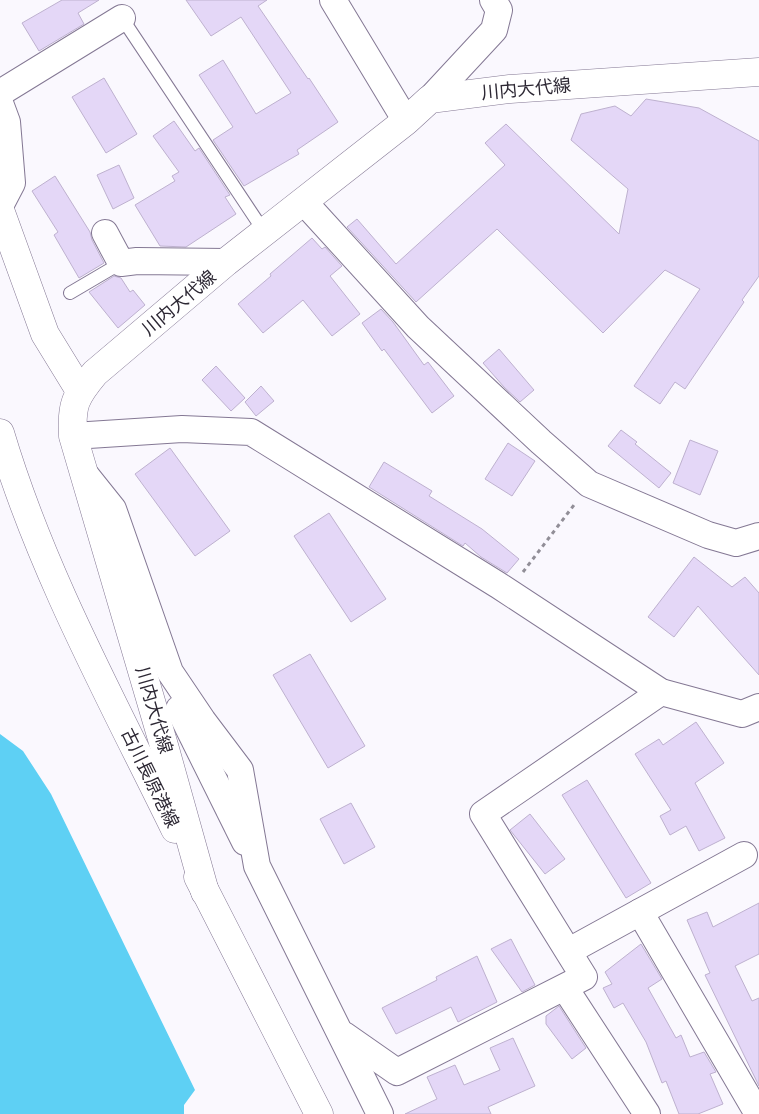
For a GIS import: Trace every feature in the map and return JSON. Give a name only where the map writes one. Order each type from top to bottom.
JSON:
[{"type":"main road","name":"川内大代線","points":[[205,892],[73,436],[72,414],[80,391],[95,373],[226,262],[406,121],[430,99],[510,89],[759,72]]},
{"type":"main road","points":[[0,210],[45,334],[80,391]]},
{"type":"main road","name":"古川長原港線","points":[[0,433],[46,560],[75,624],[205,892],[318,1114]]},
{"type":"street","points":[[333,0],[406,121]]},
{"type":"street","points":[[430,99],[494,30],[499,10],[493,0]]},
{"type":"street","points":[[0,93],[122,18]]},
{"type":"street","points":[[0,103],[7,122],[12,183],[0,206]]},
{"type":"street","points":[[304,202],[418,327],[541,442],[589,484],[708,535],[736,543],[759,536]]},
{"type":"street","points":[[105,233],[121,263],[137,261],[226,262]]},
{"type":"street","points":[[73,436],[182,429],[251,432],[508,592],[661,692],[742,714],[759,707]]},
{"type":"street","points":[[85,474],[113,509],[170,672],[203,722],[240,770],[257,866],[342,1034],[380,1114]]},
{"type":"street","points":[[342,1034],[397,1072],[584,977],[484,814],[661,692]]},
{"type":"street","points":[[569,951],[744,855]]},
{"type":"street","points":[[640,912],[758,1114]]},
{"type":"street","points":[[565,988],[647,1114]]},
{"type":"lane","points":[[122,18],[265,233]]},
{"type":"lane","points":[[70,293],[121,263]]},
{"type":"path","points":[[508,592],[589,484]]},
{"type":"water","points":[[0,734],[23,751],[51,794],[195,1090],[184,1105],[184,1114],[0,1114]]},
{"type":"building","points":[[62,0],[99,0],[78,13],[84,24],[39,51],[22,23]]},
{"type":"building","points":[[186,0],[267,0],[258,6],[338,122],[297,150],[299,154],[244,186],[213,140],[233,127],[199,75],[223,60],[256,114],[291,93],[241,17],[211,36]]},
{"type":"building","points":[[104,78],[137,134],[106,153],[72,97]]},
{"type":"building","points":[[646,99],[699,108],[759,141],[759,276],[742,300],[744,302],[685,389],[675,382],[660,404],[634,386],[700,289],[665,270],[603,333],[497,229],[416,302],[347,227],[357,219],[396,264],[505,165],[485,143],[506,124],[619,234],[628,189],[571,140],[581,114],[615,106],[631,116]]},
{"type":"building","points":[[174,121],[195,151],[199,148],[230,195],[225,197],[236,214],[186,247],[160,246],[135,205],[175,181],[172,176],[179,172],[153,136]]},
{"type":"building","points":[[119,165],[134,198],[113,209],[97,175]]},
{"type":"building","points":[[55,176],[90,232],[104,263],[79,278],[54,235],[58,232],[32,191]]},
{"type":"building","points":[[312,238],[322,249],[325,247],[342,266],[330,276],[360,314],[332,336],[303,300],[263,333],[238,304]]},
{"type":"building","points":[[114,276],[121,278],[130,292],[133,290],[145,305],[118,328],[89,292]]},
{"type":"building","points":[[381,309],[393,322],[424,365],[428,362],[454,396],[432,413],[362,323]]},
{"type":"building","points":[[499,349],[534,390],[520,402],[483,363]]},
{"type":"building","points":[[216,366],[245,398],[231,411],[202,380]]},
{"type":"building","points":[[261,386],[274,401],[256,416],[245,402]]},
{"type":"building","points":[[621,430],[671,473],[659,488],[608,446]]},
{"type":"building","points":[[690,440],[718,451],[700,495],[673,483]]},
{"type":"building","points":[[508,443],[535,461],[512,496],[485,479]]},
{"type":"building","points":[[170,448],[230,531],[195,556],[135,474]]},
{"type":"building","points":[[384,462],[432,491],[429,496],[482,529],[519,559],[507,573],[481,557],[465,543],[463,546],[369,487]]},
{"type":"building","points":[[329,513],[386,599],[351,622],[294,536]]},
{"type":"building","points":[[694,557],[732,587],[745,577],[759,593],[759,675],[698,606],[674,637],[648,617]]},
{"type":"building","points":[[310,654],[365,746],[328,768],[273,675]]},
{"type":"building","points":[[696,722],[724,763],[695,783],[725,838],[699,851],[686,826],[670,835],[660,816],[671,810],[635,754],[659,739],[663,745]]},
{"type":"building","points":[[587,780],[651,883],[626,898],[562,795]]},
{"type":"building","points":[[351,803],[375,847],[344,864],[320,819]]},
{"type":"building","points":[[530,814],[565,859],[545,874],[510,830]]},
{"type":"building","points":[[759,903],[759,954],[735,966],[752,1001],[759,998],[759,1086],[705,975],[710,973],[687,920],[707,912],[713,927]]},
{"type":"building","points":[[511,939],[535,985],[522,992],[491,949]]},
{"type":"building","points":[[641,944],[662,979],[648,988],[676,1038],[681,1035],[690,1057],[704,1052],[716,1072],[710,1074],[723,1104],[698,1114],[679,1114],[666,1081],[662,1083],[646,1042],[623,1003],[614,1008],[603,988],[612,984],[605,972]]},
{"type":"building","points":[[477,956],[497,1002],[458,1022],[451,1007],[396,1034],[382,1008],[437,980],[436,977]]},
{"type":"building","points":[[559,1006],[586,1048],[572,1059],[546,1024],[546,1016]]},
{"type":"building","points":[[513,1038],[535,1086],[488,1107],[491,1114],[405,1114],[437,1099],[427,1077],[455,1065],[464,1085],[500,1070],[490,1048]]}]
